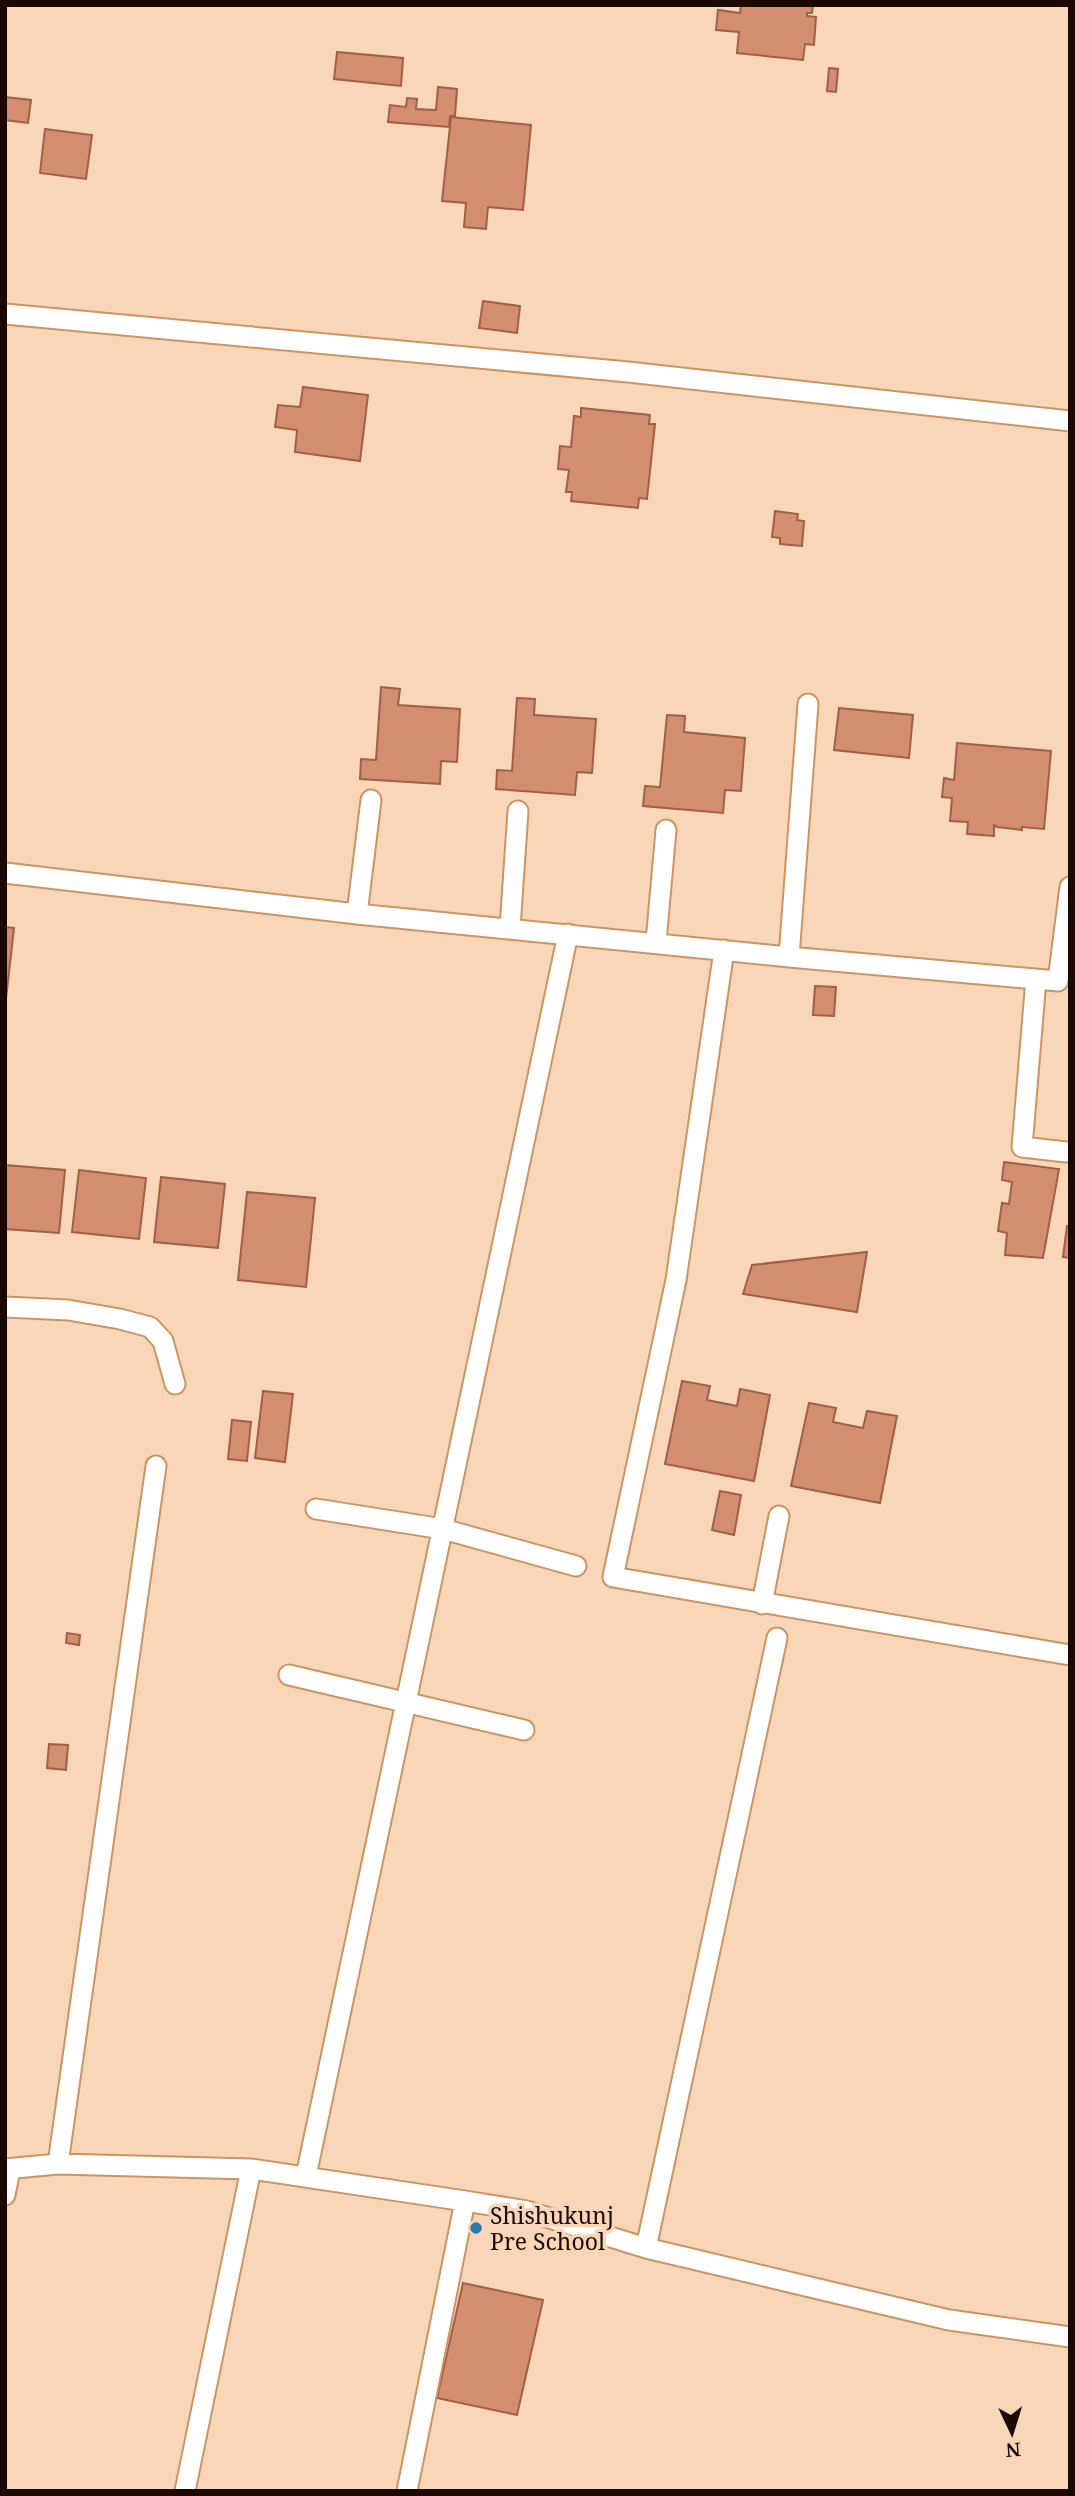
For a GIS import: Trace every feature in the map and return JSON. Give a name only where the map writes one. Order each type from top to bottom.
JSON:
[{"type":"street","points":[[5,314],[628,372],[1070,421]]},
{"type":"street","points":[[789,957],[808,704]]},
{"type":"street","points":[[357,914],[371,800]]},
{"type":"street","points":[[510,928],[518,811]]},
{"type":"street","points":[[656,943],[666,830]]},
{"type":"street","points":[[5,873],[357,914],[1064,982],[1070,887]]},
{"type":"street","points":[[306,2176],[568,934]]},
{"type":"street","points":[[724,950],[676,1280],[613,1577],[1070,1656]]},
{"type":"street","points":[[1036,979],[1021,1147],[1066,1152]]},
{"type":"street","points":[[5,1307],[68,1310],[150,1327],[163,1341],[175,1384]]},
{"type":"street","points":[[58,2164],[156,1466]]},
{"type":"street","points":[[316,1509],[443,1529],[576,1566]]},
{"type":"street","points":[[762,1604],[779,1516]]},
{"type":"street","points":[[646,2248],[777,1638]]},
{"type":"street","points":[[289,1675],[524,1730]]},
{"type":"street","points":[[5,2195],[8,2169],[58,2164],[251,2169],[306,2176],[527,2211],[646,2248],[949,2319],[1070,2337]]},
{"type":"street","points":[[185,2491],[251,2169]]},
{"type":"street","points":[[407,2491],[465,2201]]},
{"type":"building","points":[[741,5],[813,5],[812,13],[807,13],[807,16],[816,17],[814,45],[805,44],[803,60],[737,53],[739,32],[716,30],[718,10],[740,13]]},
{"type":"building","points":[[337,52],[403,58],[401,86],[334,79]]},
{"type":"building","points":[[829,68],[838,69],[836,92],[827,91]]},
{"type":"building","points":[[438,87],[457,89],[455,116],[450,116],[449,127],[388,122],[390,105],[406,107],[407,98],[417,99],[416,109],[436,110]]},
{"type":"building","points":[[5,97],[31,100],[28,123],[5,120]]},
{"type":"building","points":[[451,117],[531,125],[523,210],[488,207],[486,229],[464,227],[466,203],[442,201]]},
{"type":"building","points":[[45,129],[92,135],[86,179],[40,173]]},
{"type":"building","points":[[483,301],[520,306],[517,333],[479,328]]},
{"type":"building","points":[[303,387],[368,395],[360,461],[295,452],[297,430],[275,427],[278,405],[300,407]]},
{"type":"building","points":[[581,408],[650,415],[649,424],[655,424],[647,499],[639,498],[638,508],[571,501],[572,492],[566,492],[569,470],[558,469],[560,446],[571,447],[574,416],[581,417]]},
{"type":"building","points":[[775,511],[798,514],[797,520],[804,521],[802,546],[780,544],[780,538],[772,537]]},
{"type":"building","points":[[381,687],[400,689],[398,705],[460,709],[457,762],[441,761],[440,784],[360,779],[361,759],[376,760]]},
{"type":"building","points":[[517,698],[535,699],[534,715],[596,719],[592,773],[577,772],[575,795],[496,789],[497,770],[512,771]]},
{"type":"building","points":[[839,708],[913,715],[909,758],[834,750]]},
{"type":"building","points":[[667,715],[685,716],[684,732],[745,738],[741,791],[725,790],[723,813],[643,806],[645,786],[660,787]]},
{"type":"building","points":[[957,743],[1051,751],[1044,829],[1022,827],[1022,830],[994,825],[994,836],[967,834],[968,822],[950,821],[952,798],[942,797],[944,778],[954,780]]},
{"type":"building","points":[[5,927],[14,928],[5,1008]]},
{"type":"building","points":[[815,986],[836,987],[834,1016],[813,1015]]},
{"type":"building","points":[[1004,1162],[1059,1169],[1043,1258],[1005,1255],[1007,1233],[998,1231],[1002,1203],[1009,1204],[1012,1182],[1002,1180]]},
{"type":"building","points":[[5,1165],[65,1170],[59,1233],[5,1229]]},
{"type":"building","points":[[79,1170],[146,1178],[139,1239],[72,1232]]},
{"type":"building","points":[[161,1177],[225,1184],[218,1248],[154,1242]]},
{"type":"building","points":[[247,1192],[315,1198],[306,1287],[238,1280]]},
{"type":"building","points":[[1067,1226],[1070,1226],[1070,1258],[1063,1257]]},
{"type":"building","points":[[867,1252],[857,1312],[743,1294],[752,1265]]},
{"type":"building","points":[[682,1381],[710,1386],[707,1400],[737,1406],[740,1389],[770,1395],[754,1481],[665,1464]]},
{"type":"building","points":[[263,1391],[293,1394],[285,1462],[255,1458]]},
{"type":"building","points":[[809,1403],[836,1408],[833,1422],[863,1428],[867,1411],[897,1416],[880,1503],[791,1486]]},
{"type":"building","points":[[232,1420],[251,1422],[247,1461],[228,1459]]},
{"type":"building","points":[[720,1491],[741,1495],[734,1535],[712,1530]]},
{"type":"building","points":[[67,1633],[80,1635],[79,1645],[66,1643]]},
{"type":"building","points":[[49,1744],[68,1745],[66,1770],[47,1768]]},
{"type":"building","points":[[463,2283],[543,2300],[517,2415],[437,2398]]},
{"type":"place","name":"Shishukunj Pre School","points":[[476,2228]]}]
